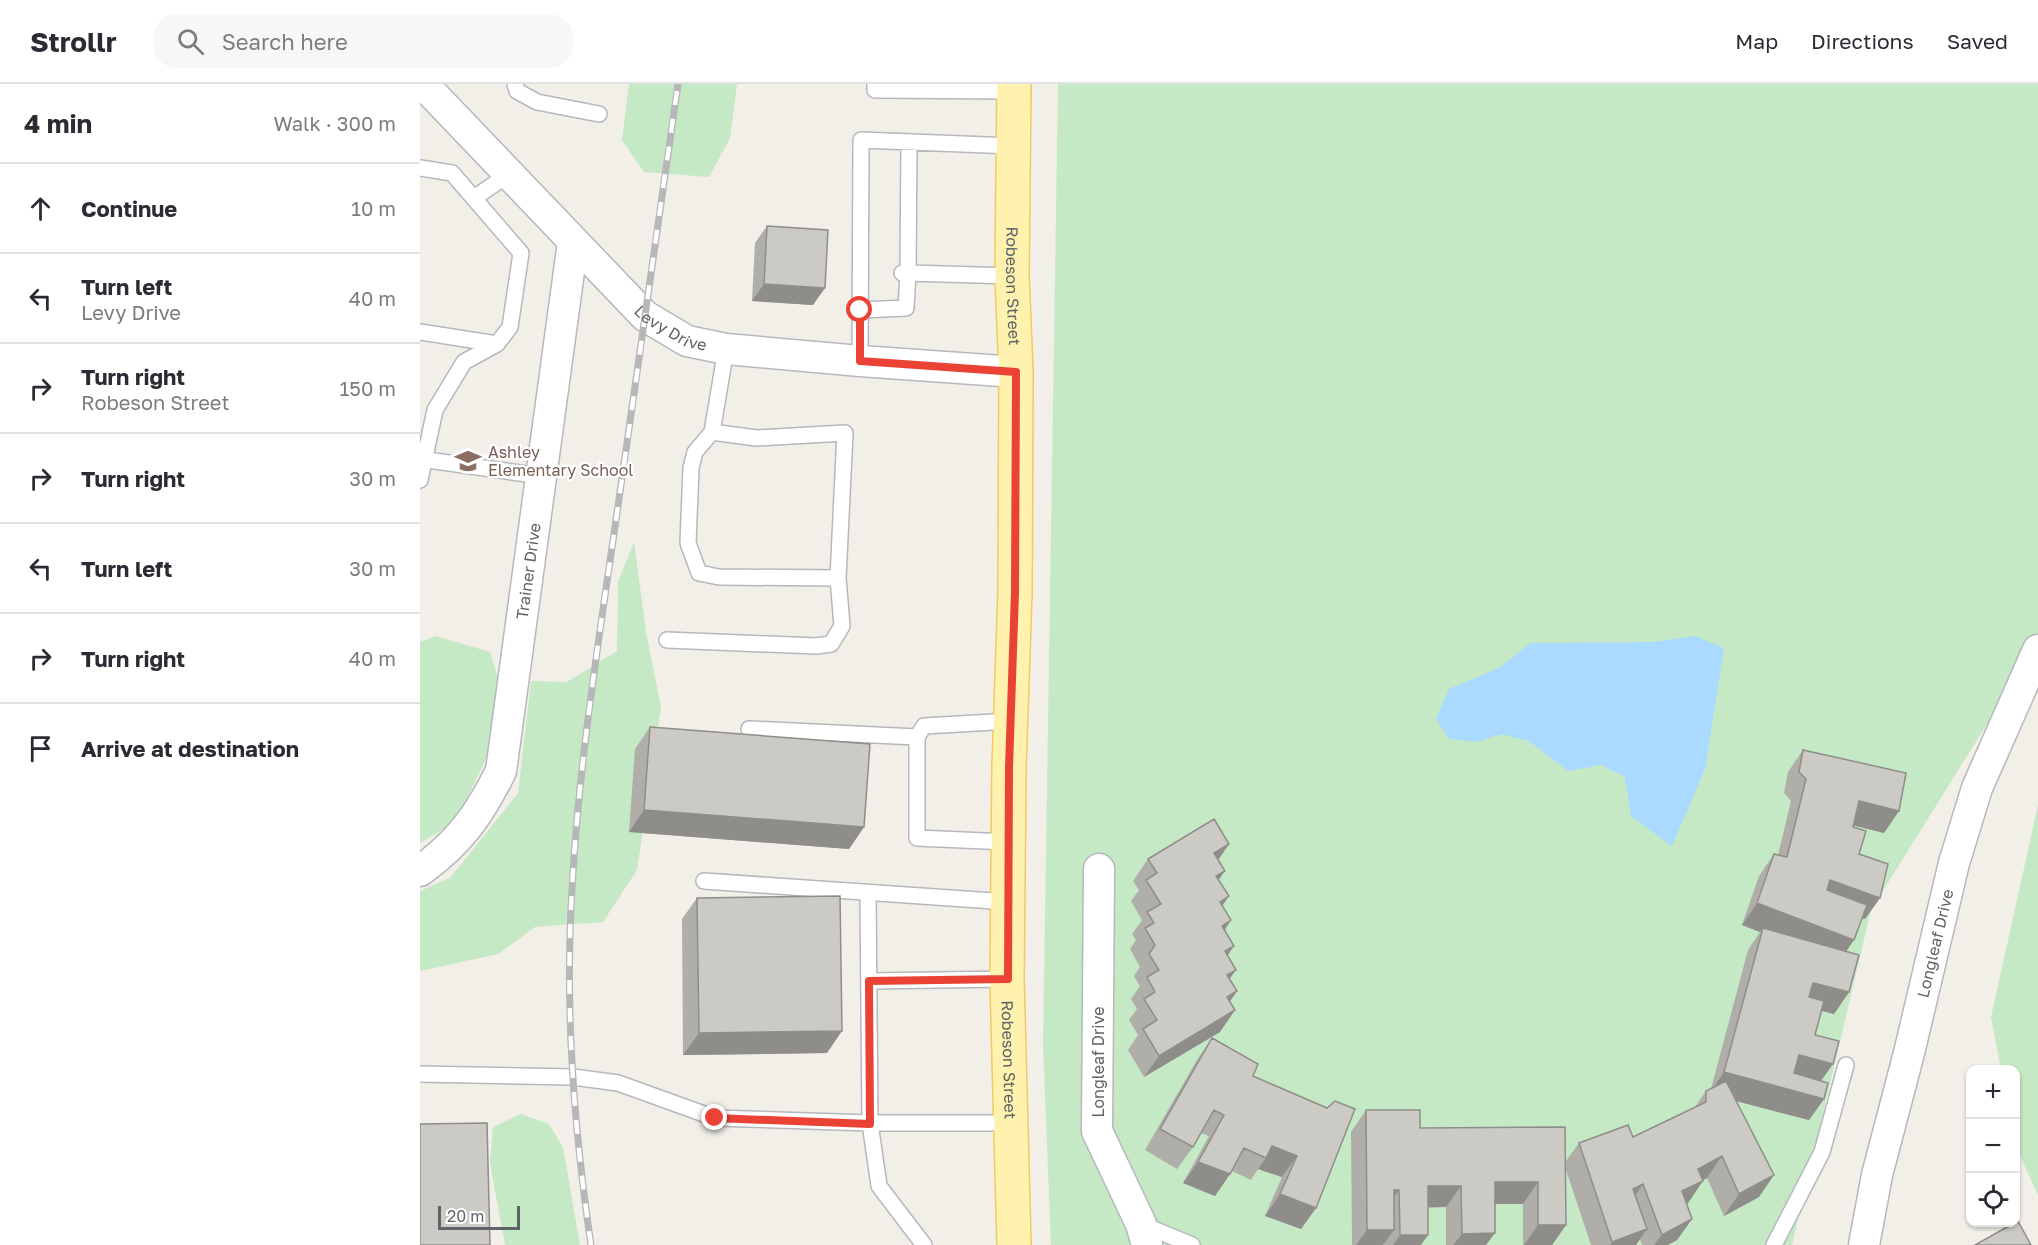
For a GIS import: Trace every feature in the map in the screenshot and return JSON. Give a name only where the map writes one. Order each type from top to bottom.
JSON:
[{"type":"main road","name":"Robeson Street","points":[[1013,88],[1012,276],[1016,372],[1015,592],[1008,842],[1008,979],[1014,1245]]},
{"type":"street","name":"Levy Drive","points":[[423,84],[645,316],[687,341],[726,349],[1016,372]]},
{"type":"street","name":"Trainer Drive","points":[[420,871],[440,856],[466,829],[484,804],[501,771],[573,242]]},
{"type":"street","name":"Longleaf Drive","points":[[1864,1245],[1877,1175],[1909,1053],[1954,862],[1977,788],[2038,650]]},
{"type":"street","name":"Longleaf Drive","points":[[1099,869],[1097,1131],[1144,1234]]},
{"type":"lane","points":[[515,84],[517,91],[537,102],[599,114]]},
{"type":"lane","points":[[875,84],[875,90],[1013,88]]},
{"type":"lane","points":[[860,361],[860,310],[867,274],[861,140],[1012,146]]},
{"type":"lane","points":[[860,310],[906,308],[905,242],[909,142]]},
{"type":"lane","points":[[420,168],[452,173],[521,253],[510,327],[497,344],[464,362],[435,410],[422,459],[420,480]]},
{"type":"lane","points":[[474,198],[509,174]]},
{"type":"lane","points":[[905,273],[1012,276]]},
{"type":"lane","points":[[420,332],[497,344]]},
{"type":"lane","points":[[726,349],[712,432],[696,452],[691,468],[688,543],[699,573],[719,577],[838,578]]},
{"type":"lane","points":[[667,640],[816,646],[831,644],[842,626],[838,578],[845,434],[756,438],[712,432]]},
{"type":"lane","points":[[422,459],[541,476]]},
{"type":"lane","points":[[1008,842],[916,838],[917,737],[924,726],[1011,721]]},
{"type":"lane","points":[[748,729],[917,737]]},
{"type":"lane","points":[[704,881],[1008,902]]},
{"type":"lane","points":[[868,893],[870,1124],[879,1186],[924,1245]]},
{"type":"lane","points":[[869,981],[1008,979]]},
{"type":"lane","points":[[1774,1245],[1822,1152],[1846,1065]]},
{"type":"lane","points":[[420,1074],[573,1077],[618,1083],[715,1118],[870,1124],[1010,1123]]},
{"type":"lane","points":[[1144,1234],[1192,1245]]},
{"type":"green space","points":[[629,84],[737,84],[730,138],[709,177],[644,172],[622,140]]},
{"type":"green space","points":[[1058,84],[2038,84],[2038,642],[1871,910],[1792,1245],[1051,1245],[1043,1045]]},
{"type":"green space","points":[[634,542],[646,632],[661,707],[637,870],[603,922],[535,927],[498,954],[420,971],[420,891],[451,877],[518,793],[531,681],[567,682],[617,651],[618,582]]},
{"type":"green space","points":[[436,636],[490,652],[499,681],[492,747],[455,822],[420,843],[420,642]]},
{"type":"green space","points":[[2038,805],[2038,1195],[2020,1156],[2020,1065],[2000,1065],[1991,1017]]},
{"type":"green space","points":[[521,1114],[549,1124],[563,1147],[580,1245],[505,1245],[490,1163],[493,1127]]},
{"type":"water","points":[[1695,636],[1724,648],[1705,769],[1672,846],[1631,816],[1625,777],[1601,765],[1568,771],[1529,741],[1502,734],[1477,742],[1449,739],[1436,719],[1449,689],[1499,668],[1531,643],[1654,642]]},
{"type":"building","points":[[767,226],[828,230],[825,288],[764,284]]},
{"type":"building","points":[[650,727],[870,744],[864,827],[644,810]]},
{"type":"building","points":[[1803,750],[1906,773],[1899,811],[1859,801],[1853,827],[1866,831],[1859,854],[1888,864],[1880,898],[1830,880],[1827,890],[1867,905],[1854,940],[1757,903],[1774,854],[1787,857],[1806,779],[1799,772]]},
{"type":"building","points":[[1214,819],[1229,844],[1214,853],[1225,871],[1216,876],[1229,896],[1220,902],[1231,920],[1222,926],[1234,946],[1225,951],[1236,970],[1227,975],[1237,991],[1227,997],[1235,1010],[1159,1056],[1143,1029],[1157,1020],[1144,999],[1155,992],[1147,977],[1159,970],[1149,954],[1155,945],[1145,928],[1154,923],[1147,912],[1161,904],[1146,880],[1157,873],[1148,859]]},
{"type":"building","points":[[840,896],[842,1031],[699,1033],[697,898]]},
{"type":"building","points":[[1763,928],[1859,955],[1849,992],[1813,983],[1809,997],[1824,1001],[1815,1035],[1839,1041],[1833,1064],[1799,1055],[1794,1073],[1828,1083],[1824,1099],[1724,1072]]},
{"type":"building","points":[[1212,1038],[1258,1064],[1253,1076],[1327,1108],[1335,1101],[1355,1109],[1316,1208],[1280,1194],[1297,1156],[1272,1146],[1266,1158],[1244,1148],[1230,1174],[1198,1162],[1224,1115],[1214,1110],[1193,1147],[1160,1129]]},
{"type":"building","points":[[1726,1081],[1774,1175],[1739,1194],[1722,1156],[1698,1169],[1703,1181],[1682,1191],[1692,1219],[1662,1235],[1643,1184],[1633,1189],[1647,1229],[1612,1242],[1579,1143],[1628,1125],[1633,1137],[1706,1102],[1706,1091]]},
{"type":"building","points":[[1366,1110],[1420,1110],[1420,1128],[1565,1127],[1566,1225],[1538,1225],[1538,1182],[1495,1182],[1495,1233],[1462,1234],[1461,1186],[1428,1186],[1428,1235],[1400,1235],[1399,1190],[1394,1190],[1394,1230],[1367,1230]]},
{"type":"building","points":[[487,1123],[490,1245],[420,1245],[420,1124]]},
{"type":"building","points":[[2020,1225],[2031,1245],[1975,1245],[2007,1227],[2020,1227]]},
{"type":"railway","points":[[591,1245],[581,1168],[571,1051],[569,974],[572,883],[581,779],[594,675],[678,84]]},
{"type":"place","name":"Ashley Elementary School","points":[[468,461]]},
{"type":"route","points":[[715,1118],[870,1124],[869,981],[1008,979],[1009,768],[1015,592],[1016,372],[860,361],[860,310]]}]
